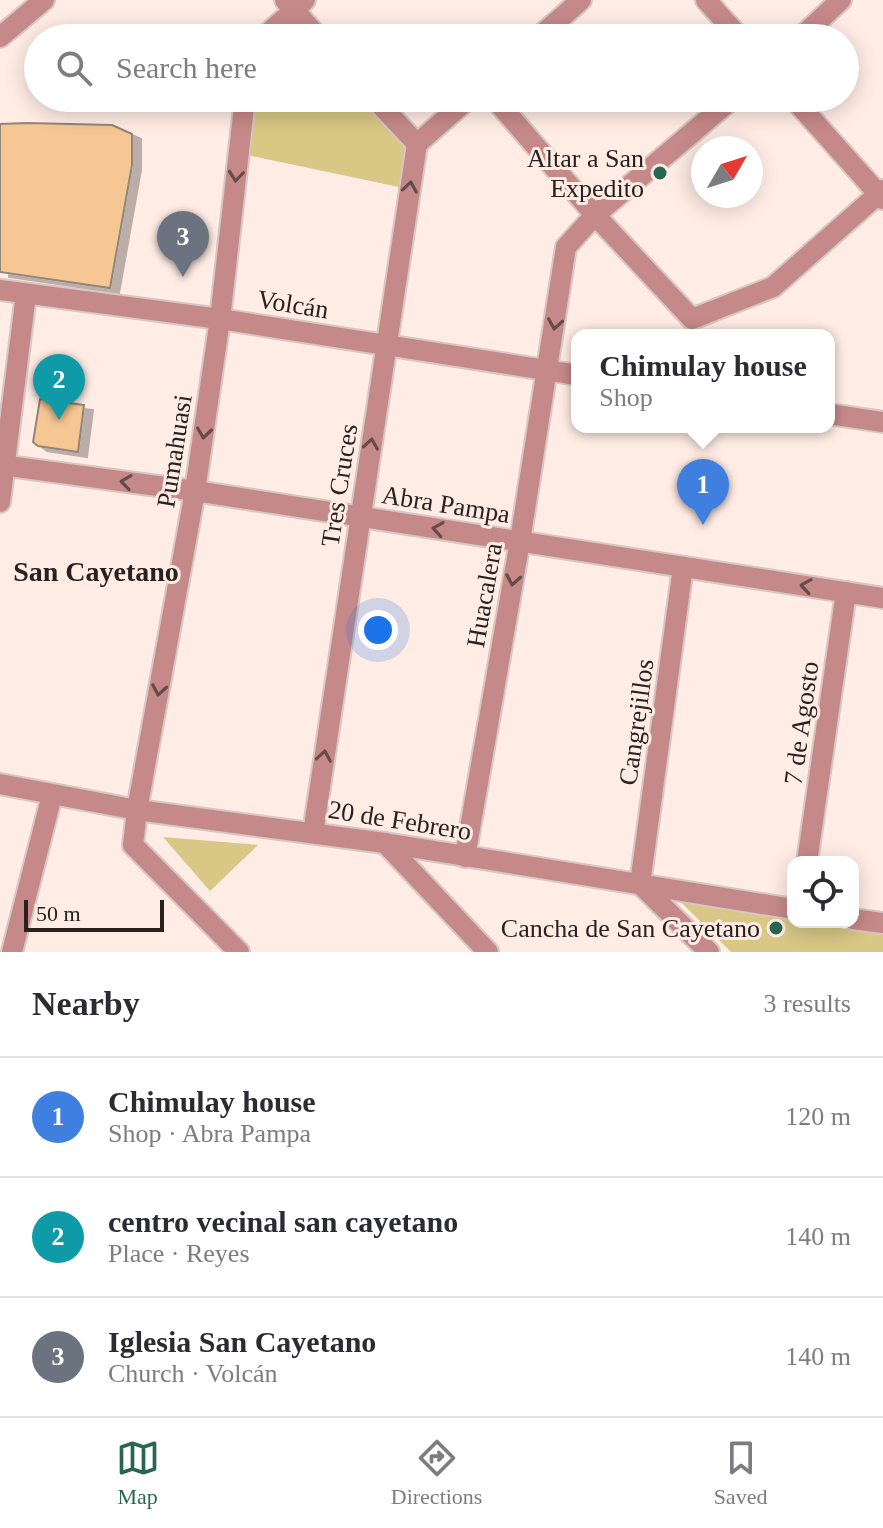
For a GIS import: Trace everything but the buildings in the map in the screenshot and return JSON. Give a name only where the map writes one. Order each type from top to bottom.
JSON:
[{"type":"street","points":[[0,37],[44,0]]},
{"type":"street","points":[[554,24],[581,0]]},
{"type":"street","points":[[706,0],[727,24]]},
{"type":"street","points":[[815,24],[841,0]]},
{"type":"street","points":[[275,24],[294,3],[309,24]]},
{"type":"street","name":"Pumahuasi","points":[[239,952],[133,845],[195,491],[220,319],[243,112]]},
{"type":"street","points":[[387,112],[417,144],[453,112]]},
{"type":"street","points":[[506,112],[595,215],[692,319],[773,287],[882,194],[806,112]]},
{"type":"street","points":[[595,215],[716,112]]},
{"type":"street","name":"Tres Cruces","points":[[313,833],[417,144]]},
{"type":"street","name":"Huacalera","points":[[465,857],[520,541],[566,247],[595,215]]},
{"type":"street","name":"Volcán","points":[[0,290],[220,319],[571,374]]},
{"type":"street","points":[[0,502],[2,465],[26,294]]},
{"type":"street","points":[[835,415],[883,422]]},
{"type":"street","name":"Abra Pampa","points":[[2,465],[195,491],[883,598]]},
{"type":"street","name":"Cangrejillos","points":[[640,884],[683,567]]},
{"type":"street","name":"7 de Agosto","points":[[808,856],[846,592]]},
{"type":"street","name":"20 de Febrero","points":[[0,784],[137,810],[385,843],[787,908]]},
{"type":"street","points":[[17,950],[52,795]]},
{"type":"street","points":[[385,843],[488,952]]},
{"type":"street","points":[[640,884],[709,952]]},
{"type":"street","points":[[859,920],[883,923]]},
{"type":"shaded area","points":[[250,112],[377,112],[411,147],[399,187],[247,155]]},
{"type":"shaded area","points":[[163,837],[258,845],[210,891]]},
{"type":"shaded area","name":"Cancha de San Cayetano","points":[[681,902],[787,919],[787,928],[840,928],[883,935],[883,952],[731,952]]},
{"type":"place","name":"Altar a San Expedito","points":[[660,173]]},
{"type":"place","name":"Iglesia San Cayetano","points":[[183,277]]},
{"type":"place","name":"centro vecinal san cayetano","points":[[59,420]]},
{"type":"place","name":"Chimulay house","points":[[703,525]]},
{"type":"place","name":"Cancha de San Cayetano","points":[[776,928]]},
{"type":"district","name":"San Cayetano","points":[[96,571]]}]
